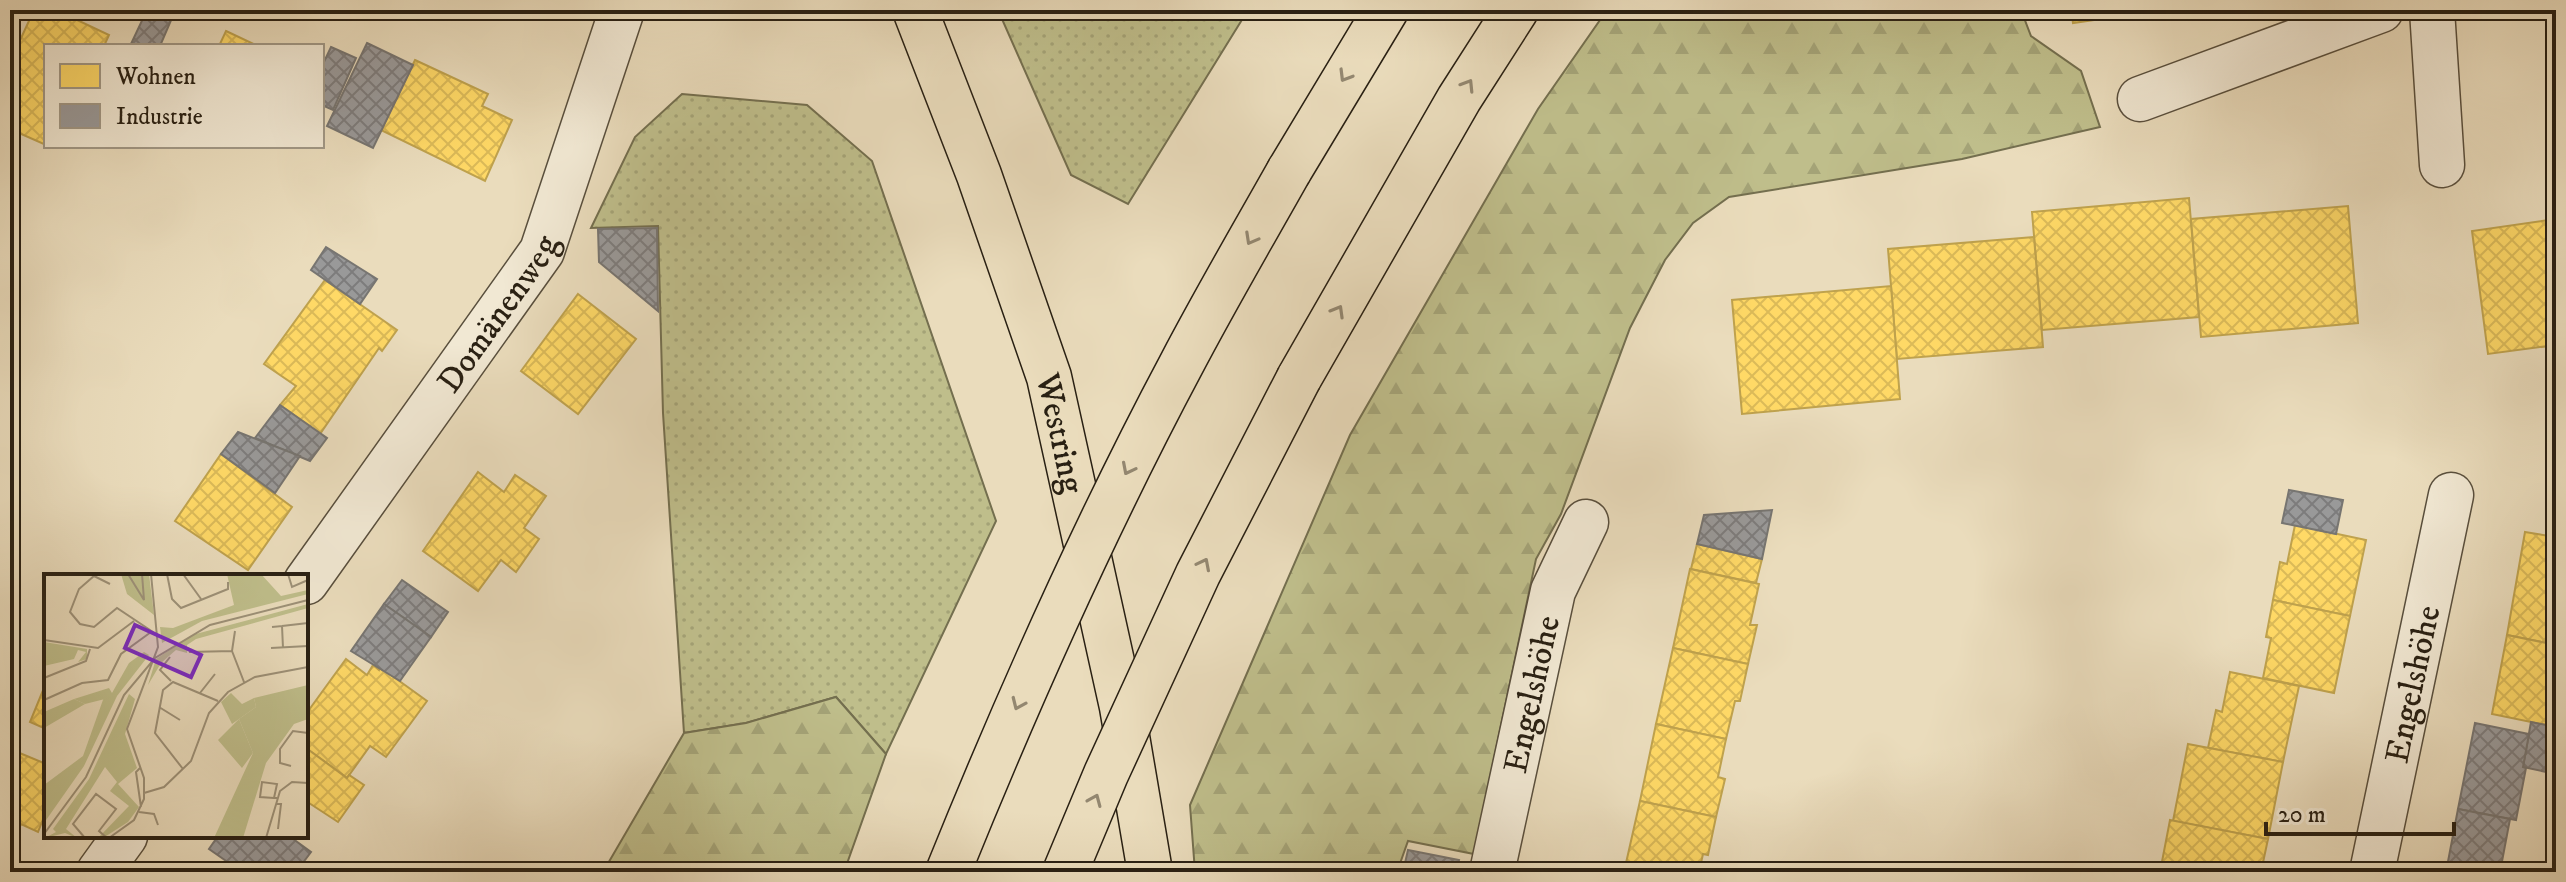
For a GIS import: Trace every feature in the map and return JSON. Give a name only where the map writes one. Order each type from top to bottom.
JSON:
[{"type":"main road","name":"Westring","points":[[915,10],[979,175],[1049,377],[1122,707],[1150,872]]},
{"type":"main road","points":[[948,872],[995,754],[1084,558],[1182,363],[1289,171],[1386,10]]},
{"type":"main road","points":[[1065,872],[1106,774],[1198,574],[1299,378],[1459,99],[1516,10]]},
{"type":"street","name":"Domänenweg","points":[[308,579],[542,251],[622,10]]},
{"type":"street","points":[[2140,99],[2381,10]]},
{"type":"street","points":[[2432,10],[2442,165]]},
{"type":"street","name":"Engelshöhe","points":[[2372,872],[2451,495]]},
{"type":"street","name":"Engelshöhe","points":[[1492,872],[1553,591],[1586,522]]},
{"type":"street","points":[[99,872],[124,838]]},
{"type":"green space","points":[[998,10],[1248,10],[1128,204],[1071,175]]},
{"type":"green space","points":[[1607,10],[2021,10],[2031,36],[2081,71],[2100,127],[1962,159],[1729,197],[1693,223],[1665,260],[1630,328],[1561,514],[1536,559],[1474,854],[1408,841],[1397,872],[1195,872],[1190,805],[1350,435],[1538,109]]},
{"type":"green space","points":[[682,94],[807,105],[872,161],[996,521],[886,754],[836,697],[746,723],[684,733],[663,413],[658,226],[591,228],[635,137]]},
{"type":"green space","points":[[836,697],[886,754],[844,872],[603,872],[684,733],[746,723]]},
{"type":"building: Wohnen","points":[[34,10],[56,10],[109,35],[105,44],[44,44],[44,144],[10,129],[10,62]]},
{"type":"building: Wohnen","points":[[2071,10],[2156,10],[2156,11],[2073,23]]},
{"type":"building: Wohnen","points":[[226,31],[254,44],[220,44]]},
{"type":"building: Wohnen","points":[[415,60],[488,94],[482,106],[512,120],[485,181],[381,130]]},
{"type":"building: Wohnen","points":[[2189,198],[2199,317],[2042,330],[2032,212]]},
{"type":"building: Wohnen","points":[[2348,206],[2358,323],[2201,337],[2191,219]]},
{"type":"building: Wohnen","points":[[2556,219],[2556,345],[2488,354],[2472,231]]},
{"type":"building: Wohnen","points":[[2034,237],[2043,347],[1897,359],[1888,249]]},
{"type":"building: Wohnen","points":[[325,280],[397,330],[382,351],[379,348],[320,434],[280,405],[296,386],[264,364]]},
{"type":"building: Wohnen","points":[[1891,286],[1900,399],[1742,414],[1732,300]]},
{"type":"building: Wohnen","points":[[578,294],[636,339],[578,414],[521,371]]},
{"type":"building: Wohnen","points":[[221,454],[292,507],[248,570],[175,521]]},
{"type":"building: Wohnen","points":[[478,472],[504,492],[515,475],[546,496],[524,528],[539,539],[516,572],[501,560],[478,591],[423,551]]},
{"type":"building: Wohnen","points":[[2295,525],[2366,540],[2350,616],[2273,600],[2280,562],[2287,564]]},
{"type":"building: Wohnen","points":[[2525,532],[2556,537],[2556,645],[2507,635]]},
{"type":"building: Wohnen","points":[[1697,544],[1762,559],[1756,583],[1691,569]]},
{"type":"building: Wohnen","points":[[1690,569],[1759,584],[1750,625],[1757,625],[1748,664],[1673,648]]},
{"type":"building: Wohnen","points":[[2273,600],[2350,616],[2334,693],[2263,678],[2271,638],[2266,637]]},
{"type":"building: Wohnen","points":[[2507,635],[2556,645],[2556,727],[2492,714]]},
{"type":"building: Wohnen","points":[[1673,648],[1748,664],[1740,701],[1735,701],[1726,739],[1656,724]]},
{"type":"building: Wohnen","points":[[346,659],[367,675],[373,665],[379,670],[380,667],[427,701],[386,757],[370,746],[347,778],[308,749],[308,711]]},
{"type":"building: Wohnen","points":[[2230,672],[2299,686],[2283,762],[2208,748],[2216,710],[2222,712]]},
{"type":"building: Wohnen","points":[[44,688],[44,728],[30,722]]},
{"type":"building: Wohnen","points":[[1656,724],[1726,739],[1718,777],[1725,779],[1716,817],[1640,801]]},
{"type":"building: Wohnen","points":[[2188,744],[2283,762],[2268,839],[2173,821]]},
{"type":"building: Wohnen","points":[[10,749],[44,763],[44,817],[38,832],[21,824],[10,850]]},
{"type":"building: Wohnen","points":[[308,749],[347,778],[349,775],[364,785],[338,822],[308,802]]},
{"type":"building: Wohnen","points":[[1640,801],[1716,817],[1708,855],[1703,854],[1699,872],[1624,872]]},
{"type":"building: Wohnen","points":[[2170,820],[2268,839],[2261,872],[2160,872]]},
{"type":"building: Industrie","points":[[147,10],[175,11],[161,44],[131,44]]},
{"type":"building: Industrie","points":[[367,43],[413,65],[373,148],[327,126]]},
{"type":"building: Industrie","points":[[331,47],[356,58],[333,110],[324,106],[324,62]]},
{"type":"building: Industrie","points":[[657,228],[658,311],[599,262],[598,229]]},
{"type":"building: Industrie","points":[[326,247],[377,279],[360,304],[311,270]]},
{"type":"building: Industrie","points":[[280,405],[327,438],[310,461],[255,438]]},
{"type":"building: Industrie","points":[[238,432],[300,456],[275,493],[221,454]]},
{"type":"building: Industrie","points":[[2289,490],[2343,500],[2336,534],[2282,523]]},
{"type":"building: Industrie","points":[[1772,510],[1762,559],[1697,544],[1704,515]]},
{"type":"building: Industrie","points":[[402,580],[448,612],[431,637],[384,604]]},
{"type":"building: Industrie","points":[[384,604],[431,637],[400,681],[351,651]]},
{"type":"building: Industrie","points":[[2531,722],[2556,727],[2556,774],[2523,767]]},
{"type":"building: Industrie","points":[[2475,723],[2529,734],[2516,820],[2458,809]]},
{"type":"building: Industrie","points":[[2458,809],[2510,819],[2500,872],[2446,872]]},
{"type":"building: Industrie","points":[[217,838],[292,838],[311,852],[296,872],[242,872],[209,849]]},
{"type":"building: Industrie","points":[[1408,850],[1459,860],[1456,872],[1403,872]]}]
